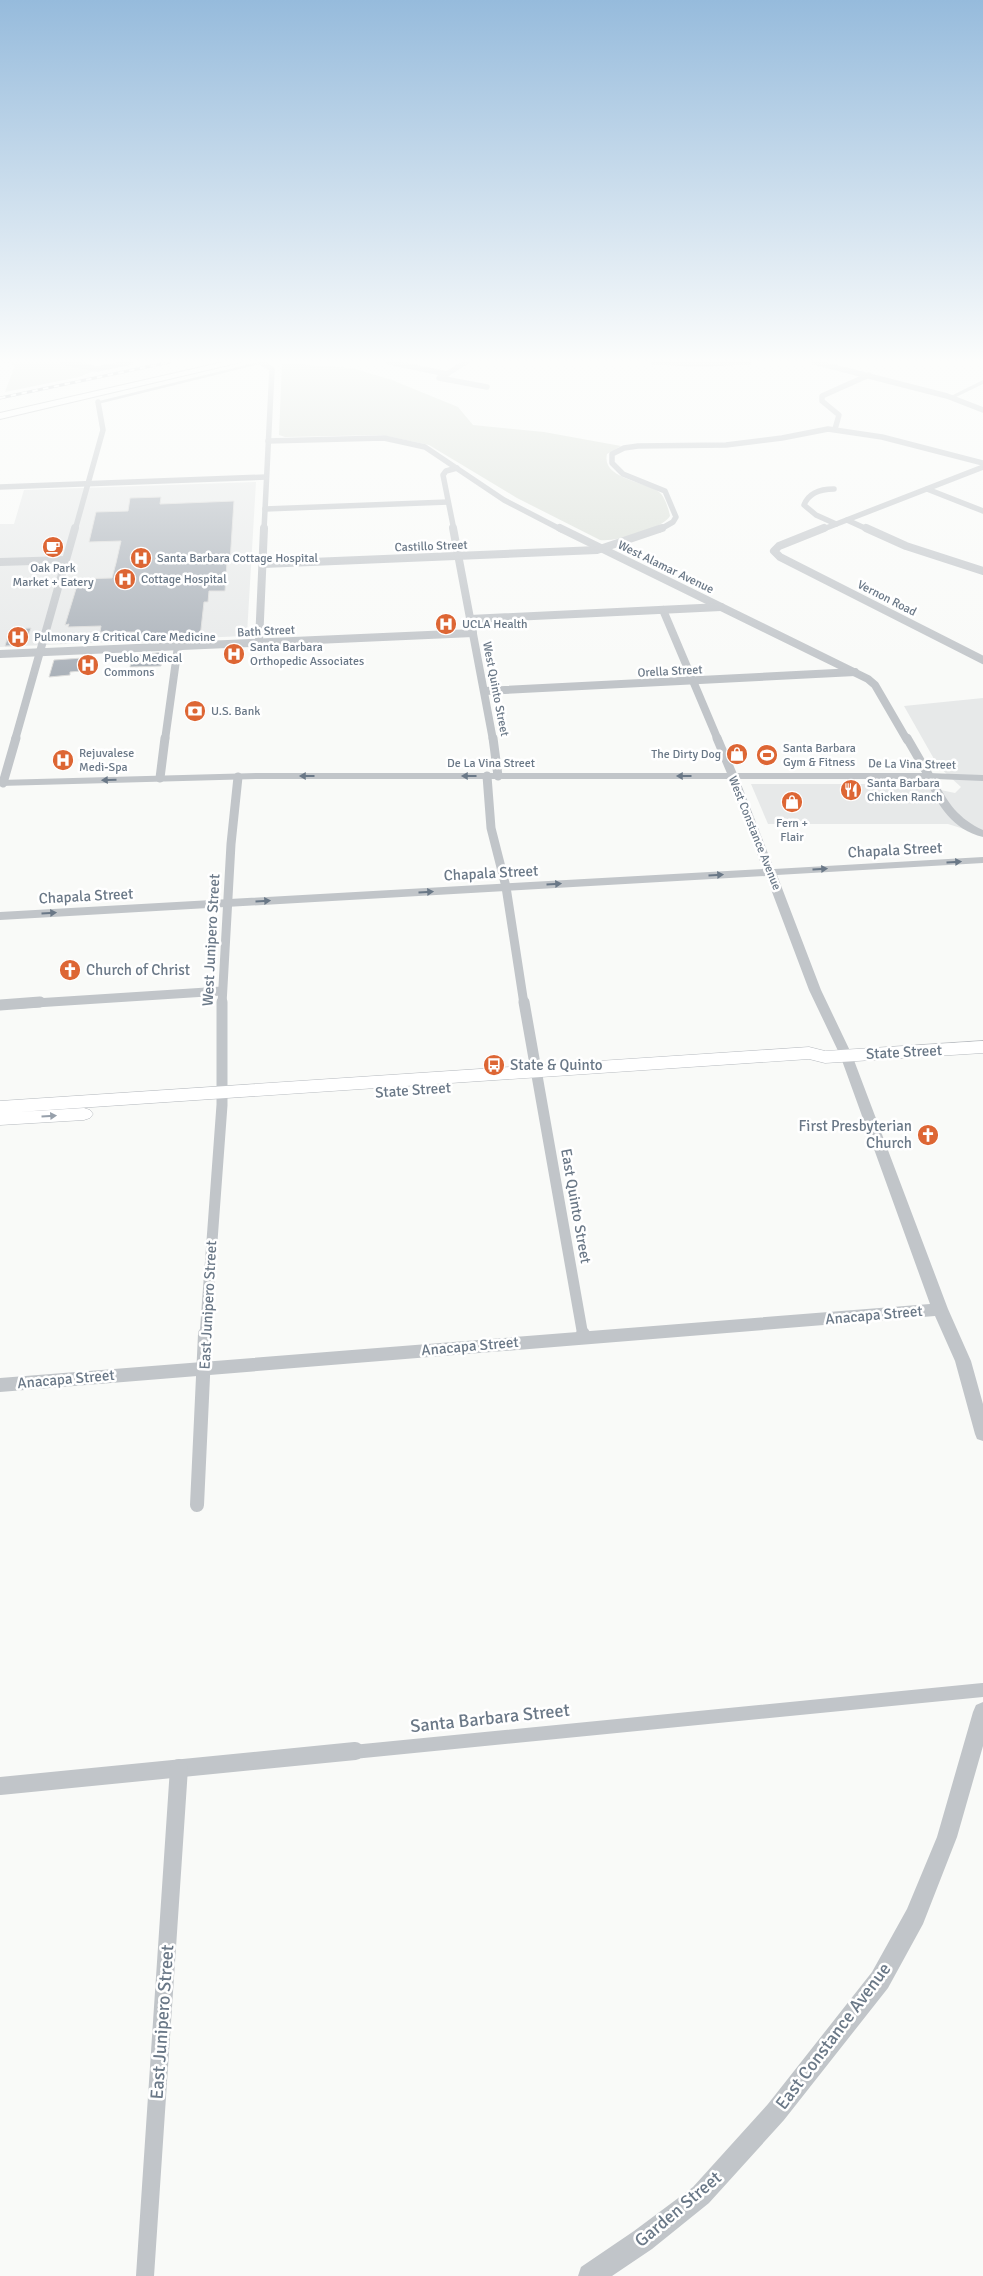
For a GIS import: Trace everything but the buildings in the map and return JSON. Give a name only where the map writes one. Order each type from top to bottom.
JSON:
[{"type":"main road","name":"State Street","points":[[0,1119],[222,1099],[537,1076],[803,1064],[825,1057],[846,1055],[983,1047]]},
{"type":"main road","name":"State Street","points":[[0,1106],[222,1099]]},
{"type":"street","points":[[2,783],[92,468]]},
{"type":"street","points":[[259,642],[266,468]]},
{"type":"street","name":"West Quinto Street","points":[[456,468],[444,473],[458,556],[485,691],[498,776]]},
{"type":"street","name":"West Alamar Avenue","points":[[457,468],[504,500],[600,549],[857,672],[875,685],[930,776],[949,814],[983,834]]},
{"type":"street","points":[[600,549],[661,529],[676,517],[665,491],[630,477],[617,468]]},
{"type":"street","points":[[834,489],[821,490],[810,496],[804,505],[816,515],[836,524],[980,468]]},
{"type":"street","points":[[0,487],[266,477]]},
{"type":"street","points":[[927,489],[983,510]]},
{"type":"street","points":[[265,509],[448,502]]},
{"type":"street","points":[[847,520],[906,546],[983,571]]},
{"type":"street","name":"Vernon Road","points":[[836,524],[776,548],[774,551],[780,557],[983,660]]},
{"type":"street","name":"Castillo Street","points":[[263,564],[600,549]]},
{"type":"street","points":[[0,562],[66,560]]},
{"type":"street","points":[[470,619],[721,607]]},
{"type":"street","name":"West Constance Avenue","points":[[663,610],[733,776],[815,990],[846,1055]]},
{"type":"street","name":"Bath Street","points":[[0,654],[473,633]]},
{"type":"street","points":[[160,778],[178,646]]},
{"type":"street","name":"Orella Street","points":[[485,691],[857,672]]},
{"type":"street","points":[[487,776],[491,828],[506,887],[537,1076]]},
{"type":"street","name":"De La Vina Street","points":[[2,783],[238,777],[930,776],[983,778]]},
{"type":"street","name":"West Junipero Street","points":[[222,1099],[222,991],[238,777]]},
{"type":"street","name":"Chapala Street","points":[[0,916],[983,860]]},
{"type":"street","points":[[0,1005],[222,991]]},
{"type":"street","points":[[846,1055],[940,1309],[963,1361],[983,1434]]},
{"type":"street","name":"East Quinto Street","points":[[537,1076],[583,1337]]},
{"type":"street","name":"East Junipero Street","points":[[197,1505],[222,1099]]},
{"type":"street","name":"Anacapa Street","points":[[0,1385],[940,1309]]},
{"type":"street","name":"Santa Barbara Street","points":[[0,1786],[983,1690]]},
{"type":"street","name":"East Constance Avenue","points":[[758,2132],[880,1980],[900,1946],[928,1886],[947,1837],[983,1712]]},
{"type":"street","name":"East Junipero Street","points":[[145,2276],[179,1768]]},
{"type":"street","name":"Garden Street","points":[[590,2276],[643,2240],[701,2195],[758,2132]]},
{"type":"shaded area","points":[[468,468],[611,468],[617,474],[659,492],[664,499],[670,516],[658,526],[638,534],[616,539],[600,540],[517,498]]},
{"type":"shaded area","name":"Cottage Hospital","points":[[256,482],[247,634],[244,636],[0,647],[0,524],[14,524],[24,490]]},
{"type":"shaded area","points":[[983,698],[983,835],[948,824],[768,824],[751,784],[912,784],[955,793],[961,787],[938,766],[904,706]]},
{"type":"place","name":"Oak Park Market + Eatery","points":[[53,547]]},
{"type":"place","name":"Santa Barbara Cottage Hospital","points":[[141,558]]},
{"type":"place","name":"Cottage Hospital","points":[[125,579]]},
{"type":"place","name":"UCLA Health","points":[[446,624]]},
{"type":"place","name":"Pulmonary & Critical Care Medicine","points":[[18,637]]},
{"type":"place","name":"Santa Barbara Orthopedic Associates","points":[[234,654]]},
{"type":"place","name":"Pueblo Medical Commons","points":[[88,665]]},
{"type":"place","name":"U.S. Bank","points":[[195,711]]},
{"type":"place","name":"The Dirty Dog","points":[[737,754]]},
{"type":"place","name":"Santa Barbara Gym & Fitness","points":[[767,755]]},
{"type":"place","name":"Rejuvalese Medi-Spa","points":[[63,760]]},
{"type":"place","name":"Santa Barbara Chicken Ranch","points":[[851,790]]},
{"type":"place","name":"Fern + Flair","points":[[792,802]]},
{"type":"place","name":"Church of Christ","points":[[70,970]]},
{"type":"place","name":"State & Quinto","points":[[494,1065]]},
{"type":"place","name":"First Presbyterian Church","points":[[928,1135]]}]
